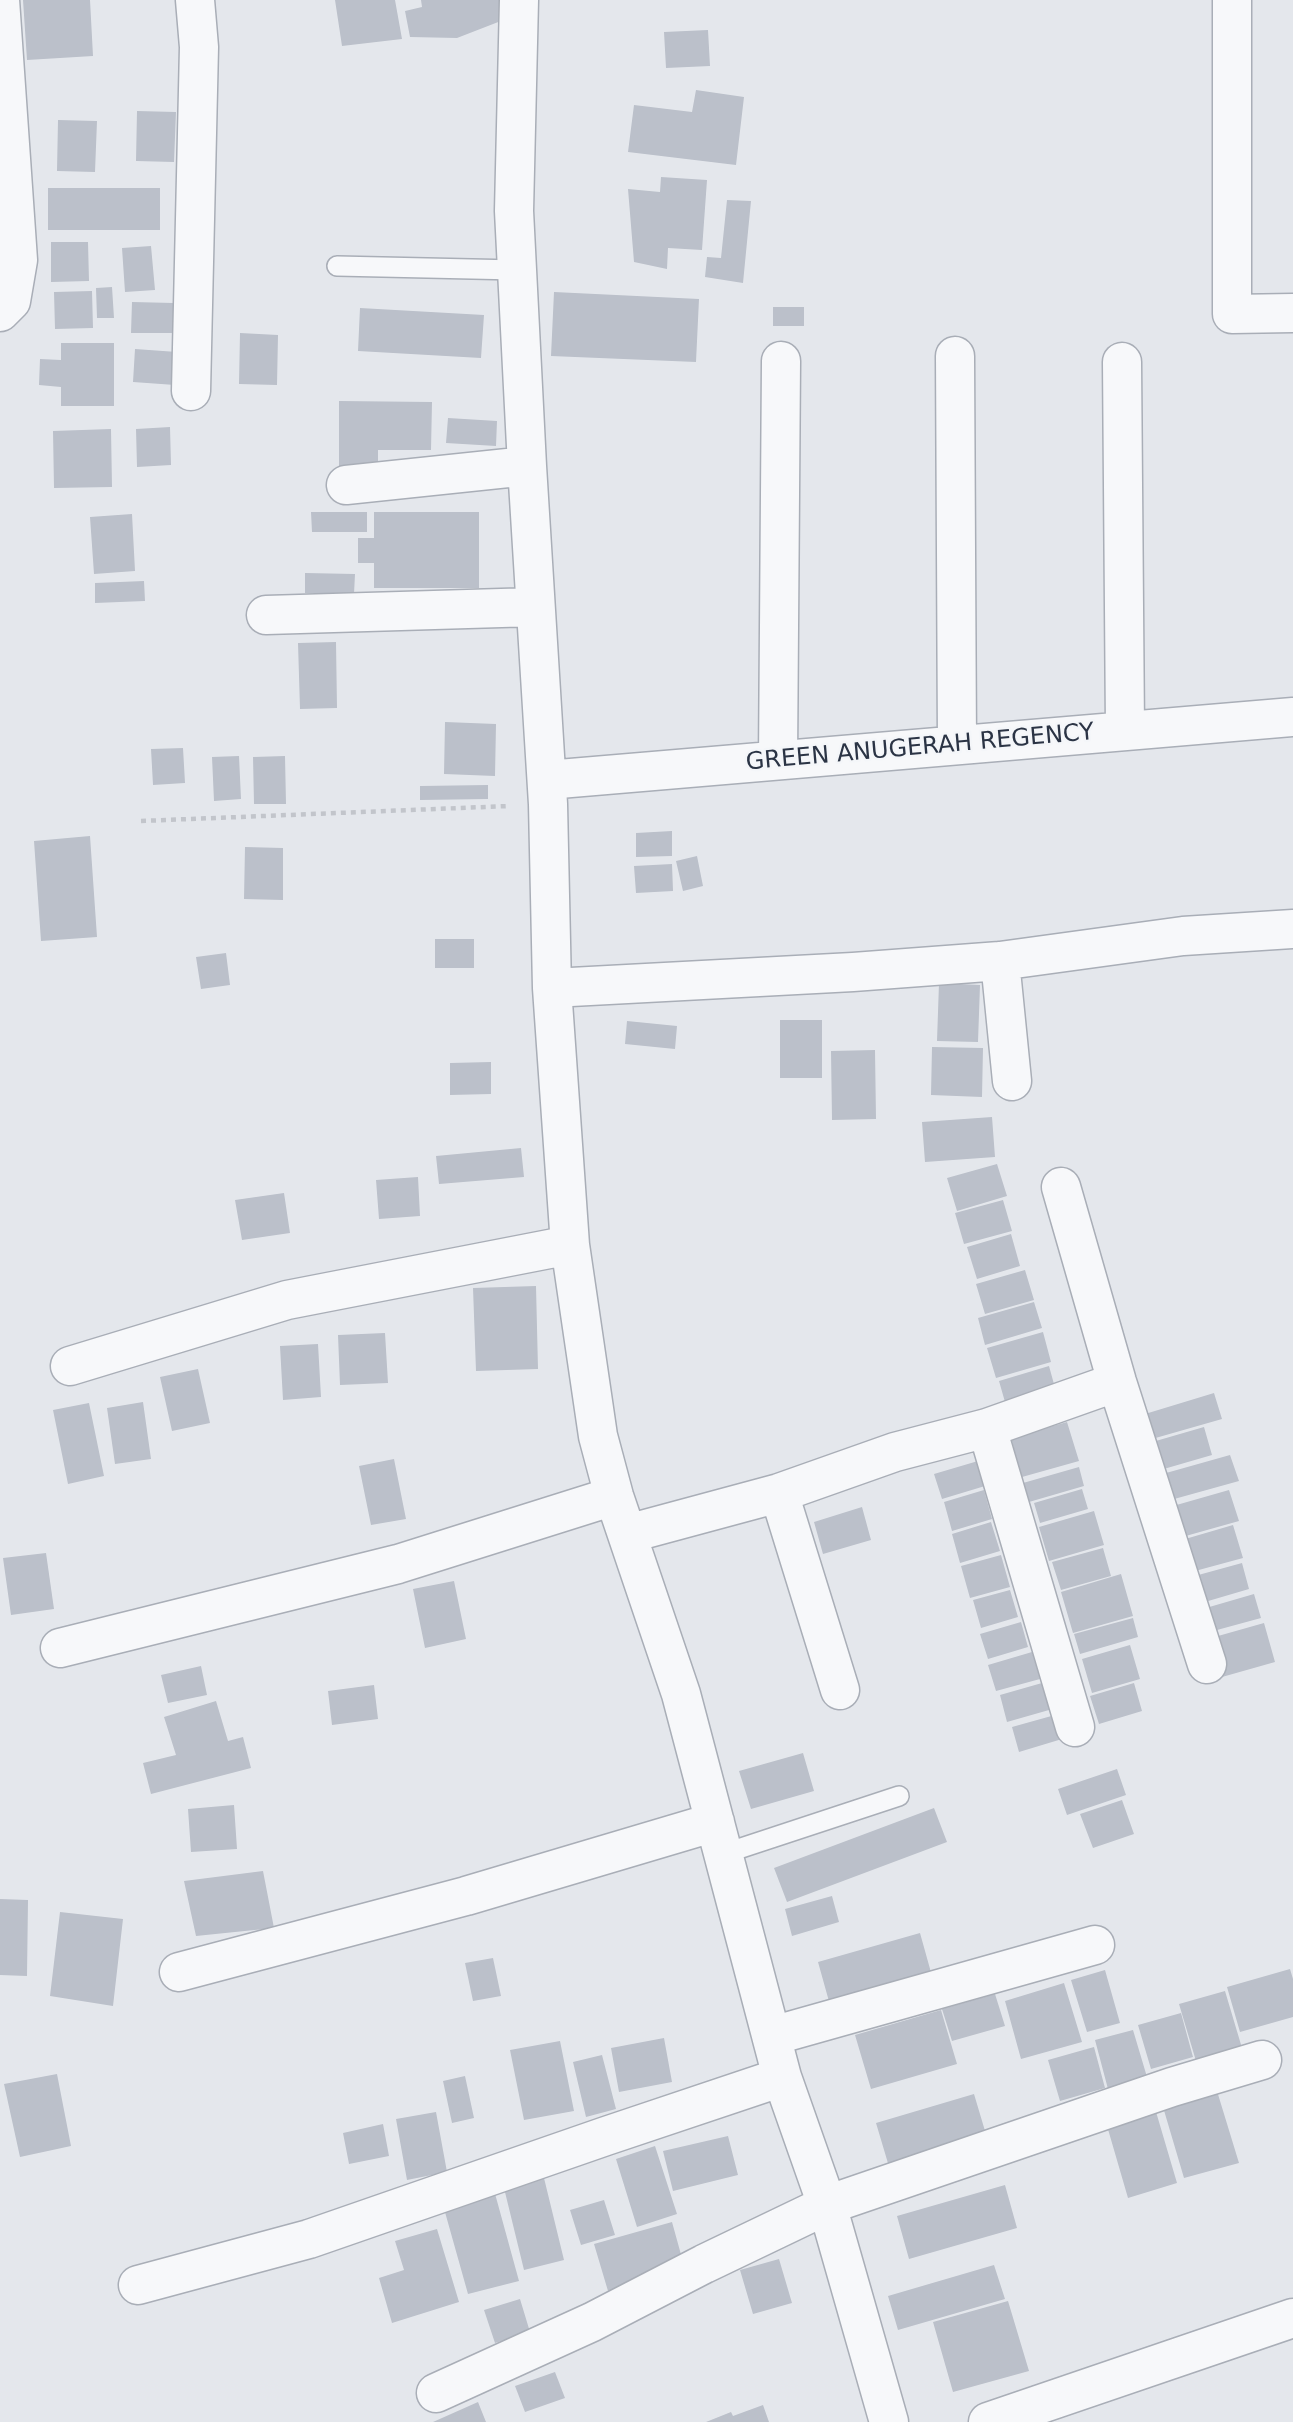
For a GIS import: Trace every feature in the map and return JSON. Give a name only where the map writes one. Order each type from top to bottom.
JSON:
[{"type":"street","points":[[0,0],[5,148],[18,260],[11,301],[0,312]]},
{"type":"street","points":[[191,391],[199,47],[195,0]]},
{"type":"street","points":[[519,0],[514,211],[547,792],[552,988],[570,1245],[598,1436],[614,1496],[681,1694],[782,2077],[827,2204],[888,2422]]},
{"type":"street","points":[[1232,0],[1232,314],[1293,313]]},
{"type":"street","points":[[955,356],[957,745]]},
{"type":"street","points":[[778,760],[781,361]]},
{"type":"street","points":[[1122,362],[1125,730]]},
{"type":"street","points":[[346,485],[527,466]]},
{"type":"street","points":[[266,615],[535,607]]},
{"type":"street","name":"GREEN ANUGERAH REGENCY","points":[[547,792],[778,760],[1293,717]]},
{"type":"street","points":[[552,988],[853,972],[1000,961],[1170,938],[1293,929]]},
{"type":"street","points":[[1000,961],[1012,1081]]},
{"type":"street","points":[[1061,1187],[1116,1382],[1207,1664]]},
{"type":"street","points":[[70,1366],[287,1300],[570,1245]]},
{"type":"street","points":[[627,1534],[779,1493],[895,1452],[987,1428],[1116,1382]]},
{"type":"street","points":[[987,1428],[1076,1727]]},
{"type":"street","points":[[779,1493],[840,1690]]},
{"type":"street","points":[[60,1648],[398,1564],[614,1496]]},
{"type":"street","points":[[179,1972],[466,1896],[719,1838]]},
{"type":"street","points":[[772,2036],[1095,1945]]},
{"type":"street","points":[[436,2393],[592,2322],[827,2204],[1172,2087],[1262,2060]]},
{"type":"street","points":[[138,2285],[309,2239],[782,2077]]},
{"type":"street","points":[[988,2422],[1293,2318]]},
{"type":"lane","points":[[337,266],[517,270]]},
{"type":"lane","points":[[719,1838],[899,1796]]},
{"type":"path","points":[[141,821],[547,792]]},
{"type":"building","points":[[23,0],[90,0],[93,56],[27,60]]},
{"type":"building","points":[[335,0],[395,0],[402,39],[342,46]]},
{"type":"building","points":[[421,0],[503,0],[506,19],[457,38],[410,37],[405,11],[422,7]]},
{"type":"building","points":[[708,30],[710,66],[666,68],[664,32]]},
{"type":"building","points":[[696,90],[744,97],[736,165],[628,152],[634,105],[692,112]]},
{"type":"building","points":[[137,111],[176,112],[174,162],[136,161]]},
{"type":"building","points":[[58,120],[97,121],[95,172],[57,171]]},
{"type":"building","points":[[661,177],[707,180],[702,250],[668,248],[667,269],[634,262],[628,189],[660,192]]},
{"type":"building","points":[[48,188],[160,188],[160,230],[48,230]]},
{"type":"building","points":[[727,200],[751,201],[743,283],[705,277],[707,257],[721,258]]},
{"type":"building","points":[[51,242],[88,242],[89,281],[51,282]]},
{"type":"building","points":[[151,246],[155,290],[125,292],[122,248]]},
{"type":"building","points":[[112,287],[114,318],[97,318],[96,288]]},
{"type":"building","points":[[92,291],[93,328],[55,329],[54,292]]},
{"type":"building","points":[[554,292],[699,299],[696,362],[551,356]]},
{"type":"building","points":[[132,302],[174,303],[173,333],[131,333]]},
{"type":"building","points":[[773,307],[804,307],[804,326],[773,326]]},
{"type":"building","points":[[360,308],[484,315],[481,358],[358,351]]},
{"type":"building","points":[[240,333],[278,335],[277,385],[239,384]]},
{"type":"building","points":[[61,343],[114,343],[114,406],[61,406],[61,387],[39,385],[40,359],[61,360]]},
{"type":"building","points":[[135,349],[177,352],[175,385],[133,382]]},
{"type":"building","points":[[339,401],[432,402],[431,450],[378,450],[378,479],[339,478]]},
{"type":"building","points":[[448,418],[497,421],[496,446],[446,443]]},
{"type":"building","points":[[170,427],[171,465],[137,467],[136,429]]},
{"type":"building","points":[[111,429],[112,487],[54,488],[53,431]]},
{"type":"building","points":[[311,512],[367,512],[367,532],[312,532]]},
{"type":"building","points":[[374,512],[479,512],[479,588],[374,588],[374,563],[358,563],[358,538],[374,538]]},
{"type":"building","points":[[132,514],[135,571],[94,574],[90,517]]},
{"type":"building","points":[[305,573],[355,574],[354,594],[305,593]]},
{"type":"building","points":[[144,581],[145,601],[95,603],[95,583]]},
{"type":"building","points":[[336,642],[337,708],[300,709],[298,643]]},
{"type":"building","points":[[445,722],[496,724],[495,776],[444,774]]},
{"type":"building","points":[[183,748],[185,783],[153,785],[151,749]]},
{"type":"building","points":[[239,756],[241,799],[214,801],[212,757]]},
{"type":"building","points":[[285,756],[286,804],[254,804],[253,757]]},
{"type":"building","points":[[488,785],[488,799],[420,800],[420,786]]},
{"type":"building","points":[[672,831],[672,856],[636,857],[636,833]]},
{"type":"building","points":[[90,836],[97,937],[41,941],[34,841]]},
{"type":"building","points":[[245,847],[283,848],[283,900],[244,899]]},
{"type":"building","points":[[697,856],[703,886],[683,891],[676,861]]},
{"type":"building","points":[[672,864],[673,891],[636,893],[634,866]]},
{"type":"building","points":[[435,939],[474,939],[474,968],[435,968]]},
{"type":"building","points":[[226,953],[230,985],[201,989],[196,957]]},
{"type":"building","points":[[939,983],[980,985],[978,1042],[937,1041]]},
{"type":"building","points":[[780,1020],[822,1020],[822,1078],[780,1078]]},
{"type":"building","points":[[627,1021],[677,1026],[675,1049],[625,1044]]},
{"type":"building","points":[[932,1047],[983,1048],[982,1097],[931,1095]]},
{"type":"building","points":[[875,1050],[876,1119],[832,1120],[831,1051]]},
{"type":"building","points":[[491,1062],[491,1094],[450,1095],[450,1063]]},
{"type":"building","points":[[992,1117],[995,1157],[925,1162],[922,1122]]},
{"type":"building","points":[[521,1148],[524,1177],[439,1184],[436,1156]]},
{"type":"building","points":[[997,1164],[1007,1196],[957,1211],[947,1178]]},
{"type":"building","points":[[418,1177],[420,1216],[379,1219],[376,1180]]},
{"type":"building","points":[[284,1193],[290,1233],[242,1240],[235,1200]]},
{"type":"building","points":[[1003,1200],[1012,1231],[964,1244],[955,1213]]},
{"type":"building","points":[[1011,1234],[1020,1266],[977,1279],[967,1247]]},
{"type":"building","points":[[1025,1270],[1034,1300],[985,1314],[976,1284]]},
{"type":"building","points":[[536,1286],[538,1369],[476,1371],[473,1288]]},
{"type":"building","points":[[1034,1302],[1042,1328],[985,1345],[978,1318]]},
{"type":"building","points":[[1043,1332],[1051,1362],[996,1378],[987,1348]]},
{"type":"building","points":[[385,1333],[388,1383],[340,1385],[338,1335]]},
{"type":"building","points":[[318,1344],[321,1397],[283,1400],[280,1346]]},
{"type":"building","points":[[1049,1366],[1057,1395],[1007,1409],[999,1381]]},
{"type":"building","points":[[198,1369],[210,1423],[172,1431],[160,1377]]},
{"type":"building","points":[[1214,1393],[1222,1419],[1152,1439],[1145,1414]]},
{"type":"building","points":[[143,1402],[151,1459],[115,1464],[107,1408]]},
{"type":"building","points":[[89,1403],[104,1476],[68,1484],[53,1410]]},
{"type":"building","points":[[1067,1422],[1079,1461],[1022,1477],[1011,1438]]},
{"type":"building","points":[[1204,1427],[1212,1455],[1150,1473],[1142,1445]]},
{"type":"building","points":[[1230,1455],[1239,1481],[1167,1501],[1159,1475]]},
{"type":"building","points":[[394,1459],[406,1519],[371,1525],[359,1466]]},
{"type":"building","points":[[978,1461],[985,1486],[942,1499],[934,1474]]},
{"type":"building","points":[[1079,1467],[1084,1486],[1029,1502],[1023,1483]]},
{"type":"building","points":[[1082,1489],[1088,1509],[1040,1523],[1034,1503]]},
{"type":"building","points":[[984,1490],[992,1519],[952,1531],[944,1502]]},
{"type":"building","points":[[1229,1490],[1239,1521],[1175,1539],[1166,1508]]},
{"type":"building","points":[[862,1507],[871,1540],[823,1554],[814,1522]]},
{"type":"building","points":[[1094,1511],[1104,1545],[1049,1561],[1039,1527]]},
{"type":"building","points":[[991,1522],[1000,1551],[960,1563],[952,1534]]},
{"type":"building","points":[[1233,1525],[1243,1558],[1184,1574],[1175,1542]]},
{"type":"building","points":[[1103,1548],[1111,1576],[1061,1590],[1052,1562]]},
{"type":"building","points":[[46,1553],[54,1609],[11,1615],[3,1558]]},
{"type":"building","points":[[1001,1555],[1010,1587],[970,1598],[961,1566]]},
{"type":"building","points":[[1242,1563],[1249,1589],[1198,1604],[1191,1577]]},
{"type":"building","points":[[1121,1574],[1133,1616],[1073,1633],[1061,1592]]},
{"type":"building","points":[[454,1581],[466,1639],[425,1648],[413,1589]]},
{"type":"building","points":[[1010,1590],[1018,1617],[981,1628],[973,1600]]},
{"type":"building","points":[[1254,1594],[1261,1618],[1206,1633],[1199,1610]]},
{"type":"building","points":[[1133,1618],[1138,1637],[1080,1654],[1074,1634]]},
{"type":"building","points":[[1021,1622],[1028,1647],[988,1659],[980,1634]]},
{"type":"building","points":[[1264,1623],[1275,1662],[1222,1677],[1211,1638]]},
{"type":"building","points":[[1130,1645],[1140,1679],[1092,1693],[1082,1659]]},
{"type":"building","points":[[1032,1652],[1040,1679],[996,1691],[988,1665]]},
{"type":"building","points":[[201,1666],[207,1695],[168,1703],[161,1675]]},
{"type":"building","points":[[1049,1681],[1056,1708],[1007,1722],[1000,1695]]},
{"type":"building","points":[[1134,1683],[1142,1711],[1099,1724],[1090,1696]]},
{"type":"building","points":[[374,1685],[378,1719],[332,1725],[328,1691]]},
{"type":"building","points":[[216,1701],[228,1741],[243,1737],[251,1768],[151,1794],[143,1763],[176,1755],[164,1717]]},
{"type":"building","points":[[1055,1715],[1062,1739],[1019,1752],[1012,1727]]},
{"type":"building","points":[[803,1753],[814,1791],[751,1809],[739,1771]]},
{"type":"building","points":[[1117,1769],[1126,1795],[1067,1815],[1058,1789]]},
{"type":"building","points":[[1122,1800],[1134,1834],[1093,1848],[1080,1814]]},
{"type":"building","points":[[234,1805],[237,1849],[191,1852],[188,1809]]},
{"type":"building","points":[[934,1808],[947,1842],[787,1902],[774,1868]]},
{"type":"building","points":[[263,1871],[274,1928],[196,1936],[184,1881]]},
{"type":"building","points":[[832,1896],[839,1922],[792,1936],[785,1909]]},
{"type":"building","points":[[0,1899],[28,1900],[27,1976],[0,1975]]},
{"type":"building","points":[[60,1912],[123,1919],[113,2006],[50,1996]]},
{"type":"building","points":[[920,1933],[932,1976],[830,2005],[818,1962]]},
{"type":"building","points":[[493,1958],[501,1996],[473,2001],[465,1963]]},
{"type":"building","points":[[1290,1969],[1293,1979],[1293,2017],[1240,2032],[1227,1987]]},
{"type":"building","points":[[1105,1970],[1120,2023],[1087,2032],[1071,1980]]},
{"type":"building","points":[[1064,1983],[1082,2042],[1021,2059],[1005,2001]]},
{"type":"building","points":[[1225,1991],[1242,2048],[1196,2061],[1179,2004]]},
{"type":"building","points":[[995,1994],[1005,2026],[952,2041],[942,2009]]},
{"type":"building","points":[[941,2010],[957,2064],[871,2089],[855,2035]]},
{"type":"building","points":[[1181,2013],[1193,2057],[1151,2069],[1138,2025]]},
{"type":"building","points":[[1133,2030],[1147,2077],[1108,2089],[1095,2040]]},
{"type":"building","points":[[664,2038],[672,2082],[619,2092],[611,2048]]},
{"type":"building","points":[[560,2041],[574,2111],[524,2120],[510,2050]]},
{"type":"building","points":[[1094,2047],[1105,2088],[1060,2101],[1048,2060]]},
{"type":"building","points":[[602,2055],[616,2109],[586,2117],[573,2062]]},
{"type":"building","points":[[57,2074],[71,2146],[20,2157],[4,2084]]},
{"type":"building","points":[[465,2076],[474,2118],[452,2123],[443,2081]]},
{"type":"building","points":[[1217,2091],[1239,2163],[1184,2178],[1163,2107]]},
{"type":"building","points":[[974,2094],[988,2141],[890,2170],[876,2123]]},
{"type":"building","points":[[1154,2105],[1177,2183],[1128,2198],[1105,2119]]},
{"type":"building","points":[[436,2112],[447,2172],[407,2180],[396,2119]]},
{"type":"building","points":[[383,2124],[389,2156],[349,2164],[343,2133]]},
{"type":"building","points":[[728,2136],[738,2175],[673,2191],[663,2151]]},
{"type":"building","points":[[655,2146],[677,2214],[637,2227],[616,2159]]},
{"type":"building","points":[[544,2178],[564,2260],[524,2270],[504,2188]]},
{"type":"building","points":[[1005,2185],[1017,2228],[909,2259],[897,2216]]},
{"type":"building","points":[[494,2190],[519,2281],[468,2294],[443,2205]]},
{"type":"building","points":[[604,2200],[615,2235],[581,2245],[570,2210]]},
{"type":"building","points":[[672,2222],[685,2269],[608,2291],[594,2244]]},
{"type":"building","points":[[437,2229],[459,2302],[392,2323],[379,2278],[404,2270],[395,2241]]},
{"type":"building","points":[[779,2259],[792,2303],[753,2314],[740,2270]]},
{"type":"building","points":[[994,2265],[1005,2299],[898,2330],[888,2296]]},
{"type":"building","points":[[520,2299],[530,2332],[495,2343],[484,2310]]},
{"type":"building","points":[[1008,2301],[1029,2371],[953,2392],[933,2322]]},
{"type":"building","points":[[555,2372],[565,2398],[525,2412],[515,2386]]},
{"type":"building","points":[[478,2402],[486,2422],[433,2422]]},
{"type":"building","points":[[763,2405],[769,2422],[706,2422],[731,2412],[733,2416]]}]
